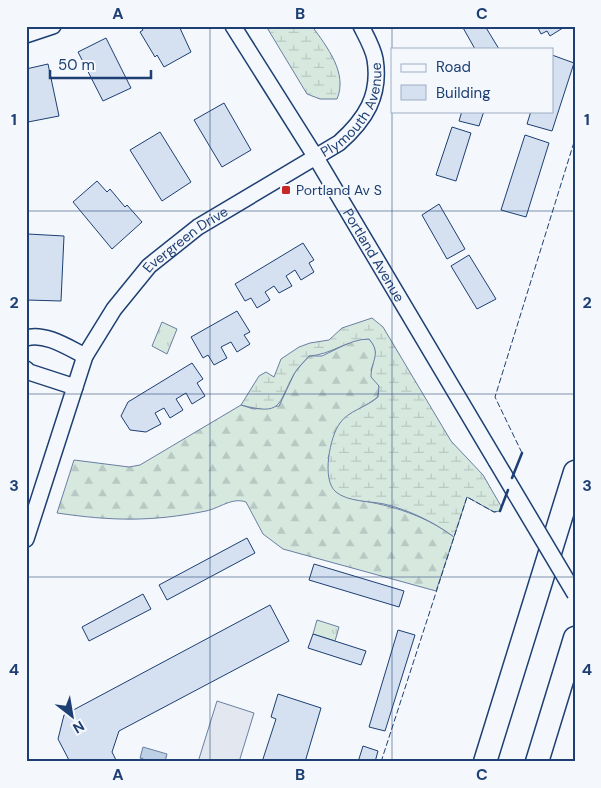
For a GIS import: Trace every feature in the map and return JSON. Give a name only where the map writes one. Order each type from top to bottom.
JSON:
[{"type":"highway","points":[[485,762],[575,472]]},
{"type":"highway","points":[[537,762],[575,638]]},
{"type":"street","points":[[26,35],[53,26]]},
{"type":"street","name":"Portland Avenue","points":[[232,26],[315,156],[575,594]]},
{"type":"street","name":"Plymouth Avenue","points":[[315,156],[339,143],[359,126],[371,105],[376,84],[375,58],[361,26]]},
{"type":"street","name":"Evergreen Drive","points":[[26,539],[85,356],[114,309],[149,266],[198,227],[315,156]]},
{"type":"street","points":[[26,338],[32,336],[55,341],[85,356]]},
{"type":"street","points":[[26,369],[29,372],[75,387]]},
{"type":"green space","points":[[266,26],[312,26],[329,51],[338,70],[340,89],[337,99],[320,99],[307,94]]},
{"type":"green space","points":[[372,318],[383,327],[451,441],[483,475],[501,506],[500,511],[494,512],[467,497],[454,537],[412,513],[384,504],[347,498],[336,492],[331,486],[328,468],[330,447],[336,429],[348,415],[378,397],[379,386],[371,377],[375,349],[369,339],[309,356],[296,371],[281,400],[272,408],[265,409],[241,405],[259,376],[266,372],[274,377],[281,359],[299,347],[329,340],[342,328]]},
{"type":"green space","points":[[162,322],[177,329],[167,354],[152,346]]},
{"type":"green space","points":[[357,339],[369,339],[374,347],[375,357],[371,370],[379,386],[378,397],[340,423],[328,458],[357,500],[408,512],[432,523],[454,537],[436,591],[283,549],[263,534],[246,502],[236,501],[211,510],[149,519],[96,518],[57,513],[74,460],[129,467],[140,465],[241,405],[254,409],[279,406],[295,372],[309,356],[322,356]]},
{"type":"green space","points":[[317,620],[339,627],[335,641],[313,634]]},
{"type":"shaded area","points":[[217,701],[254,713],[239,762],[198,762]]},
{"type":"water","points":[[143,747],[167,754],[165,762],[152,762],[140,758]]},
{"type":"building","points":[[140,26],[179,26],[191,52],[164,67],[157,55],[155,57],[140,32],[143,30]]},
{"type":"building","points":[[462,26],[485,26],[498,48],[474,48]]},
{"type":"building","points":[[537,26],[566,26],[550,36],[547,31],[541,34]]},
{"type":"building","points":[[106,38],[131,88],[103,101],[78,52]]},
{"type":"building","points":[[554,56],[574,63],[552,131],[527,124],[531,112],[554,112]]},
{"type":"building","points":[[48,64],[59,116],[28,122],[26,69]]},
{"type":"building","points":[[224,103],[251,150],[222,167],[194,120]]},
{"type":"building","points":[[462,112],[484,112],[479,126],[459,121]]},
{"type":"building","points":[[452,127],[471,133],[456,181],[436,175]]},
{"type":"building","points":[[160,132],[191,182],[162,201],[130,150]]},
{"type":"building","points":[[525,135],[549,143],[526,217],[501,210]]},
{"type":"building","points":[[97,181],[107,192],[110,189],[125,207],[127,205],[142,222],[112,249],[73,202]]},
{"type":"building","points":[[439,204],[465,249],[447,259],[422,215]]},
{"type":"building","points":[[28,234],[64,236],[61,301],[27,300]]},
{"type":"building","points":[[303,243],[314,260],[309,263],[314,272],[301,280],[295,270],[286,276],[292,286],[279,293],[274,286],[265,292],[270,300],[257,308],[251,298],[245,301],[235,284]]},
{"type":"building","points":[[469,255],[496,299],[477,309],[451,266]]},
{"type":"building","points":[[237,311],[250,332],[244,335],[250,344],[237,352],[231,342],[221,347],[227,358],[214,365],[208,355],[203,358],[191,337]]},
{"type":"building","points":[[192,363],[203,379],[197,383],[205,396],[192,404],[186,393],[176,399],[183,410],[170,418],[164,408],[155,413],[161,424],[146,432],[130,430],[121,416],[128,402]]},
{"type":"building","points":[[247,538],[255,553],[167,600],[159,585]]},
{"type":"building","points":[[314,564],[404,591],[399,607],[309,580]]},
{"type":"building","points":[[143,594],[151,609],[89,641],[82,627]]},
{"type":"building","points":[[270,605],[289,641],[119,731],[112,752],[117,762],[70,762],[58,739],[64,715]]},
{"type":"building","points":[[398,630],[415,635],[385,731],[369,727]]},
{"type":"building","points":[[313,634],[366,651],[361,665],[308,648]]},
{"type":"building","points":[[278,694],[321,708],[305,762],[262,762],[276,719],[271,717]]},
{"type":"building","points":[[363,746],[378,751],[375,762],[358,762]]},
{"type":"fence","points":[[522,453],[495,397],[575,139]]},
{"type":"fence","points":[[381,762],[467,497],[494,512],[500,511]]},
{"type":"wall","points":[[512,478],[522,453]]},
{"type":"wall","points":[[500,511],[508,490]]},
{"type":"place","name":"Portland Av S","points":[[286,190]]}]
